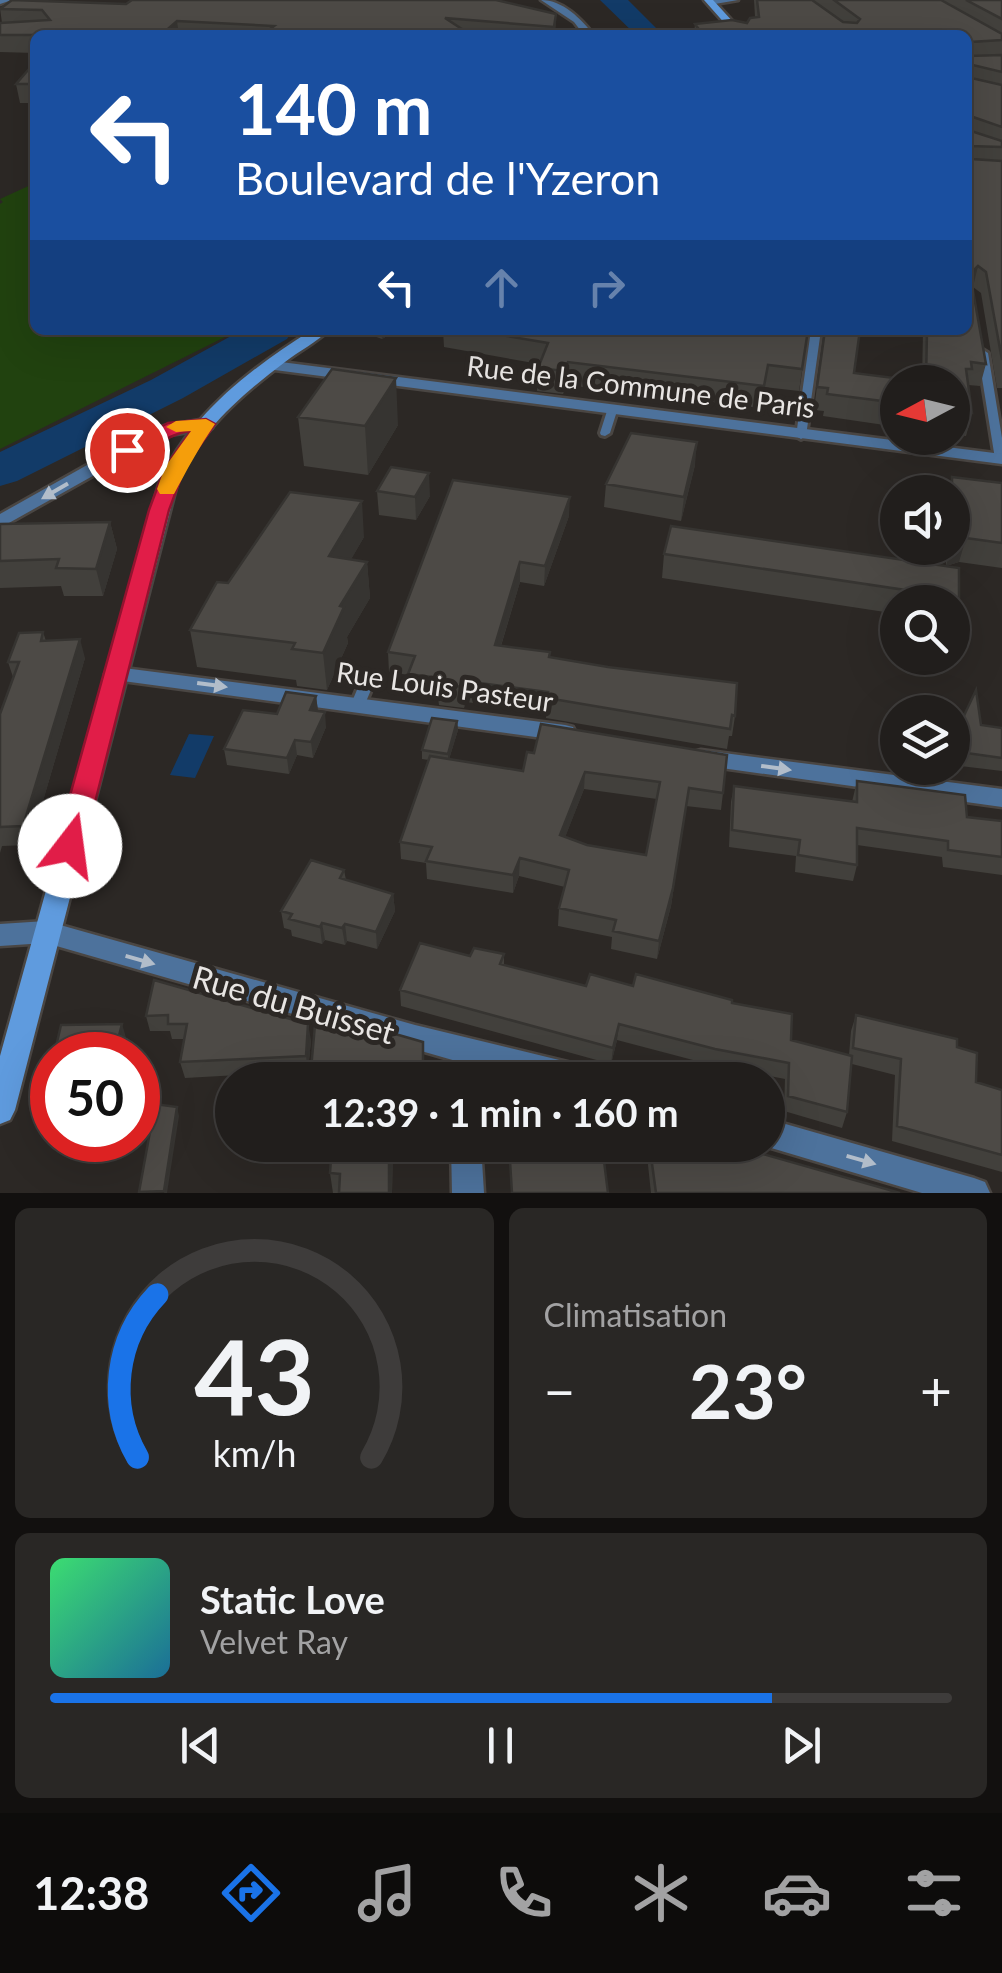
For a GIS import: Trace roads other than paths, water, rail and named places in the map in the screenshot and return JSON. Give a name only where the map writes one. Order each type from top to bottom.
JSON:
[{"type":"main road","points":[[708,1],[735,30]]},
{"type":"main road","points":[[0,1110],[159,510],[175,467],[206,424],[272,366],[315,335]]},
{"type":"street","points":[[0,2],[8,0]]},
{"type":"street","points":[[545,0],[577,20],[585,30]]},
{"type":"street","points":[[708,1],[734,0]]},
{"type":"street","name":"Rue de la Commune de Paris","points":[[272,366],[1001,459]]},
{"type":"street","points":[[0,522],[158,432],[206,424]]},
{"type":"street","name":"Rue Louis Pasteur","points":[[116,674],[587,736]]},
{"type":"street","points":[[678,755],[1002,798]]},
{"type":"street","name":"Rue du Buisset","points":[[0,935],[46,932],[456,1062]]},
{"type":"street","points":[[785,1137],[974,1193]]},
{"type":"street","points":[[467,1162],[468,1193]]},
{"type":"lane","points":[[980,333],[1001,459]]},
{"type":"lane","points":[[801,436],[815,335]]},
{"type":"lane","points":[[606,434],[612,411]]},
{"type":"lane","points":[[358,704],[369,678]]},
{"type":"water","points":[[600,0],[628,0],[658,30],[631,30]]},
{"type":"water","points":[[189,734],[214,736],[195,778],[170,775]]},
{"type":"waterway","points":[[0,471],[167,389],[263,335]]}]
